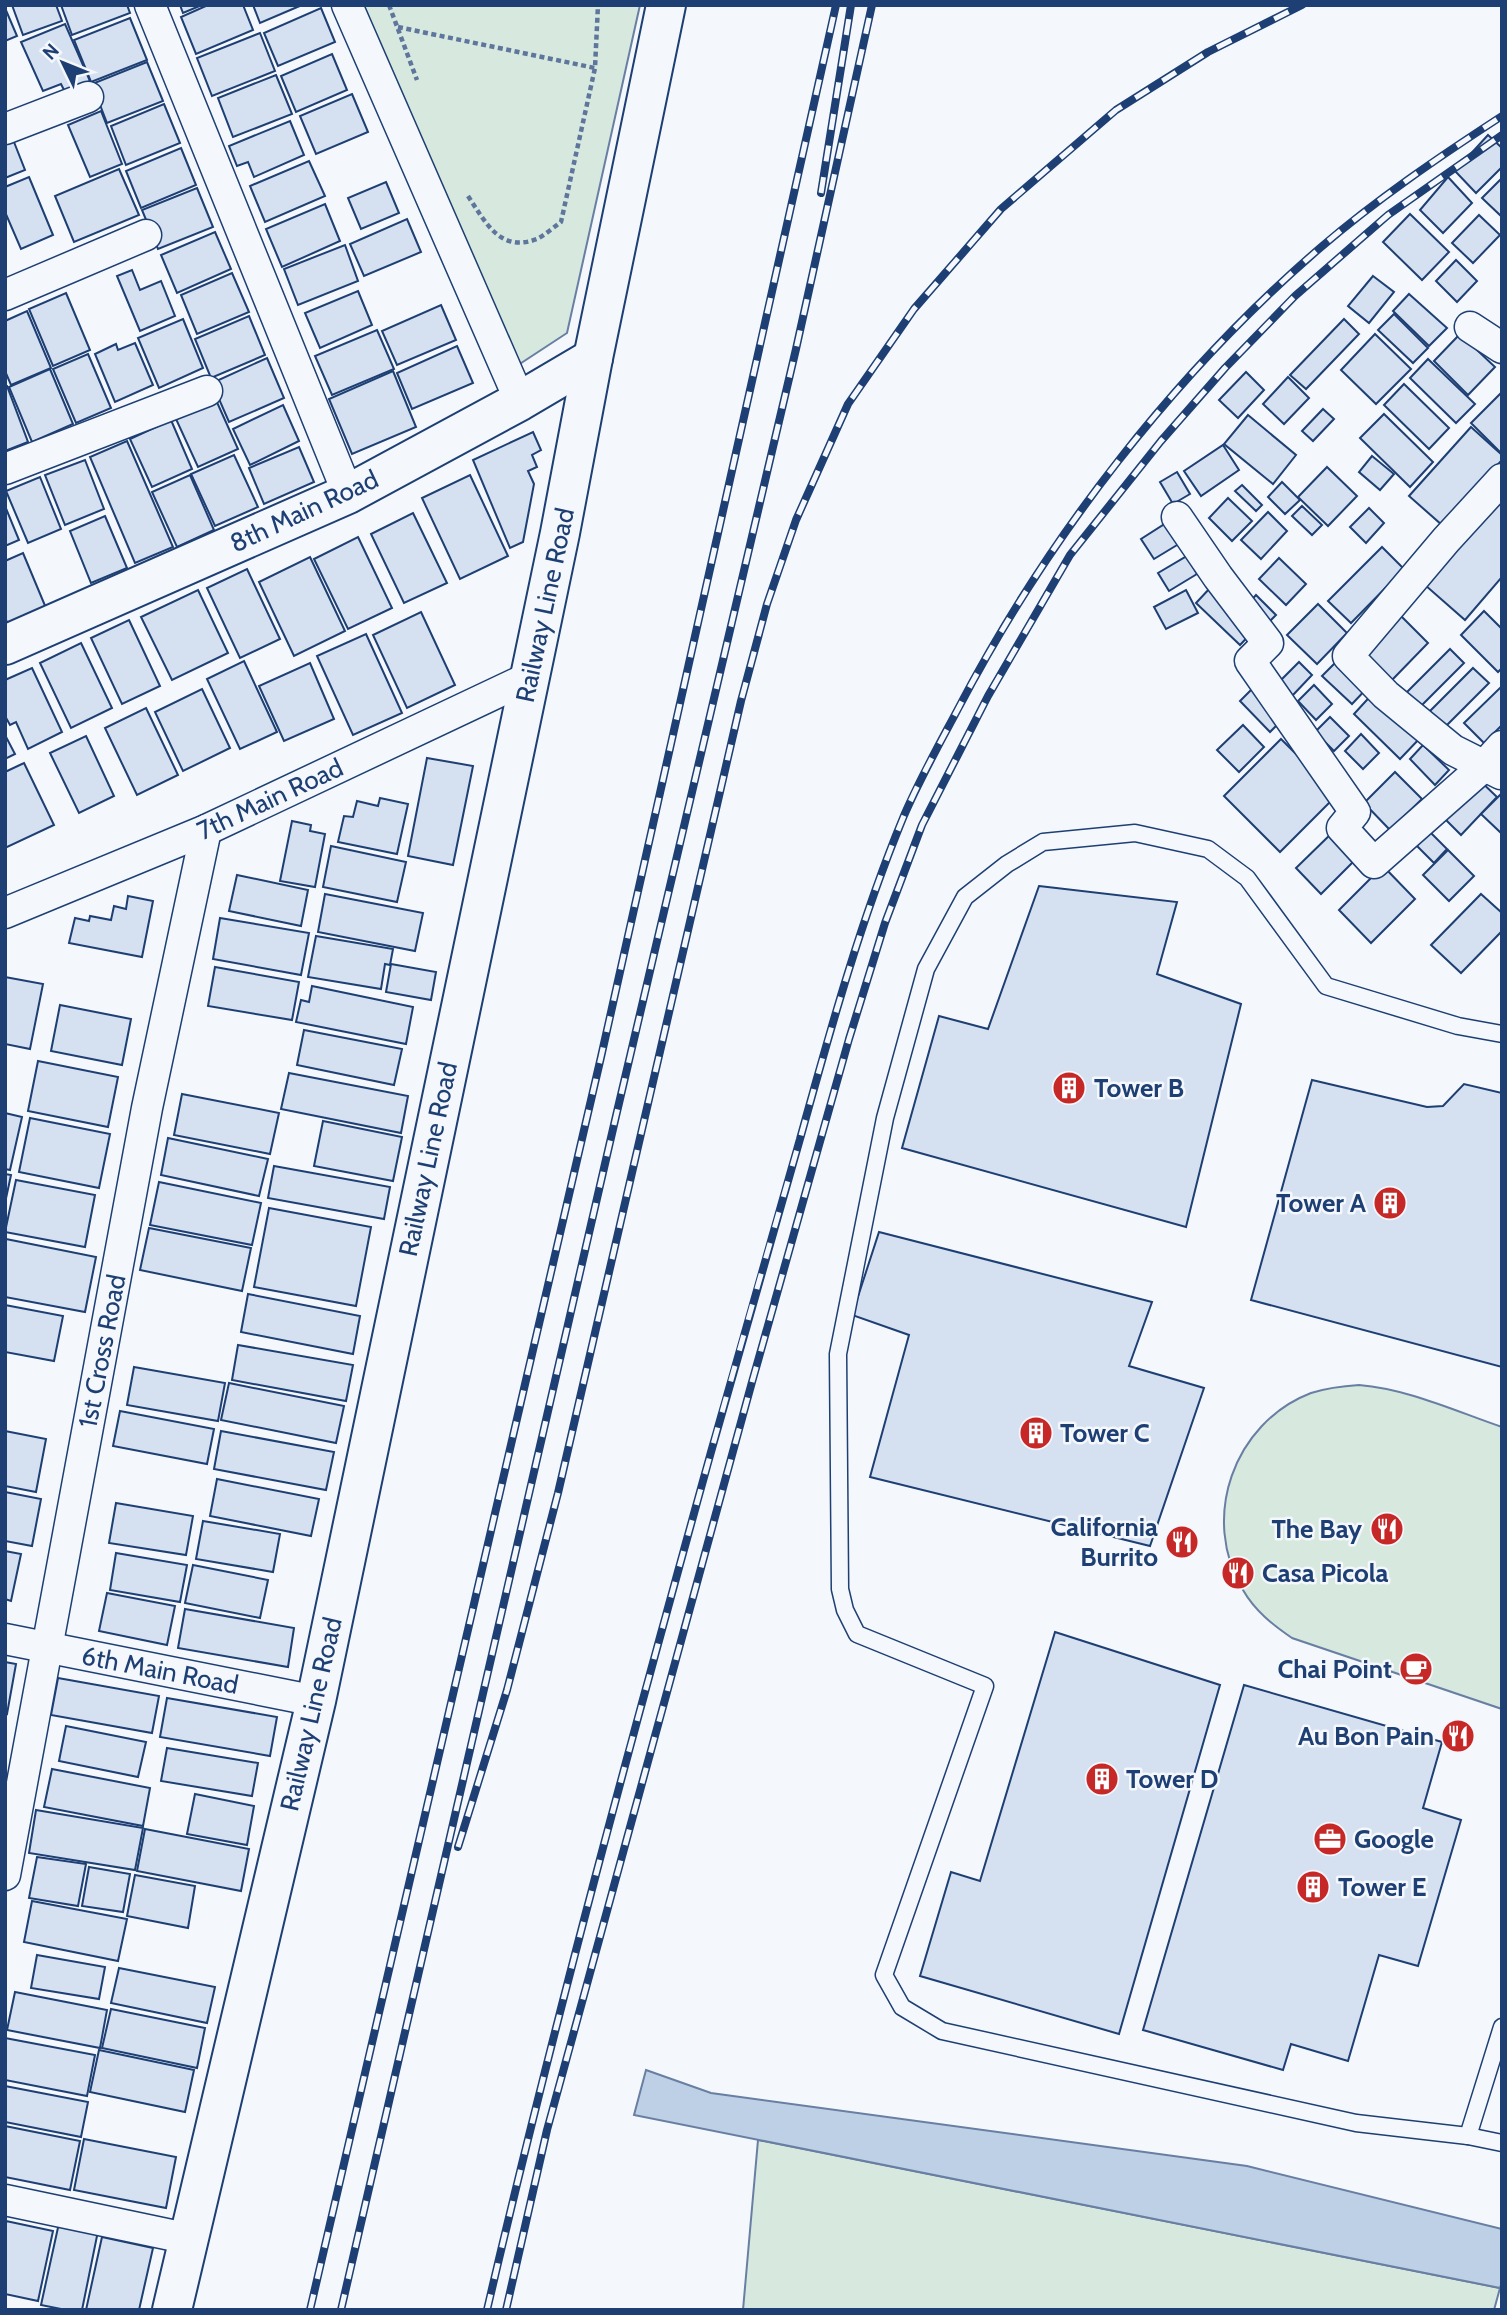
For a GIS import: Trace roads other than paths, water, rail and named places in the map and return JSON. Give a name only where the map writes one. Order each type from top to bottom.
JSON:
[{"type":"main road","name":"Railway Line Road","points":[[172,2310],[316,1701],[530,677],[666,5]]},
{"type":"main road","name":"8th Main Road","points":[[5,645],[348,494],[520,401],[593,358]]},
{"type":"street","points":[[150,5],[348,494]]},
{"type":"street","points":[[347,5],[520,401]]},
{"type":"street","points":[[5,129],[88,97]]},
{"type":"street","points":[[5,295],[146,235]]},
{"type":"street","points":[[1470,327],[1502,348]]},
{"type":"street","points":[[5,469],[207,391]]},
{"type":"street","points":[[1496,762],[1453,750],[1386,695],[1348,656],[1446,540],[1502,479]]},
{"type":"street","points":[[1177,517],[1268,643],[1250,661],[1355,812],[1342,828],[1374,863],[1496,762]]},
{"type":"street","name":"7th Main Road","points":[[5,913],[206,830],[530,677]]},
{"type":"street","name":"1st Cross Road","points":[[5,1875],[147,1108],[206,830]]},
{"type":"street","name":"6th Main Road","points":[[5,1639],[316,1701]]},
{"type":"street","points":[[5,2200],[190,2239]]},
{"type":"lane","points":[[1502,1034],[1458,1026],[1325,986],[1247,878],[1208,849],[1135,833],[1043,842],[1007,864],[965,897],[926,969],[885,1118],[838,1354],[840,1589],[845,1610],[857,1634],[985,1686],[884,1975],[902,2007],[942,2031],[1356,2123],[1468,2136],[1502,2143]]},
{"type":"lane","points":[[1468,2136],[1501,2034]]},
{"type":"water","points":[[646,2070],[711,2093],[1247,2166],[1502,2229],[1502,2282],[1500,2288],[634,2115]]},
{"type":"railway","points":[[310,2310],[601,1057],[836,5]]},
{"type":"railway","points":[[821,193],[851,5]]},
{"type":"railway","points":[[341,2310],[796,349],[872,5]]},
{"type":"railway","points":[[458,1847],[507,1690],[558,1493],[741,701],[767,604],[796,520],[848,404],[914,309],[1001,209],[1116,110],[1208,52],[1302,5]]},
{"type":"railway","points":[[487,2310],[594,1880],[733,1373],[847,977],[887,857],[909,804],[994,644],[1033,581],[1074,520],[1166,403],[1215,349],[1320,248],[1409,179],[1502,116]]},
{"type":"railway","points":[[506,2310],[547,2130],[752,1382],[849,1039],[885,923],[922,825],[988,696],[1070,555],[1161,441],[1225,368],[1295,296],[1388,215],[1502,135]]},
{"type":"place","name":"Tower B","points":[[1069,1088]]},
{"type":"place","name":"Tower A","points":[[1390,1203]]},
{"type":"place","name":"Tower C","points":[[1036,1433]]},
{"type":"place","name":"The Bay","points":[[1387,1529]]},
{"type":"place","name":"California Burrito","points":[[1182,1542]]},
{"type":"place","name":"Casa Picola","points":[[1238,1573]]},
{"type":"place","name":"Chai Point","points":[[1416,1669]]},
{"type":"place","name":"Au Bon Pain","points":[[1458,1736]]},
{"type":"place","name":"Tower D","points":[[1102,1779]]},
{"type":"place","name":"Google","points":[[1330,1839]]},
{"type":"place","name":"Tower E","points":[[1313,1887]]}]
